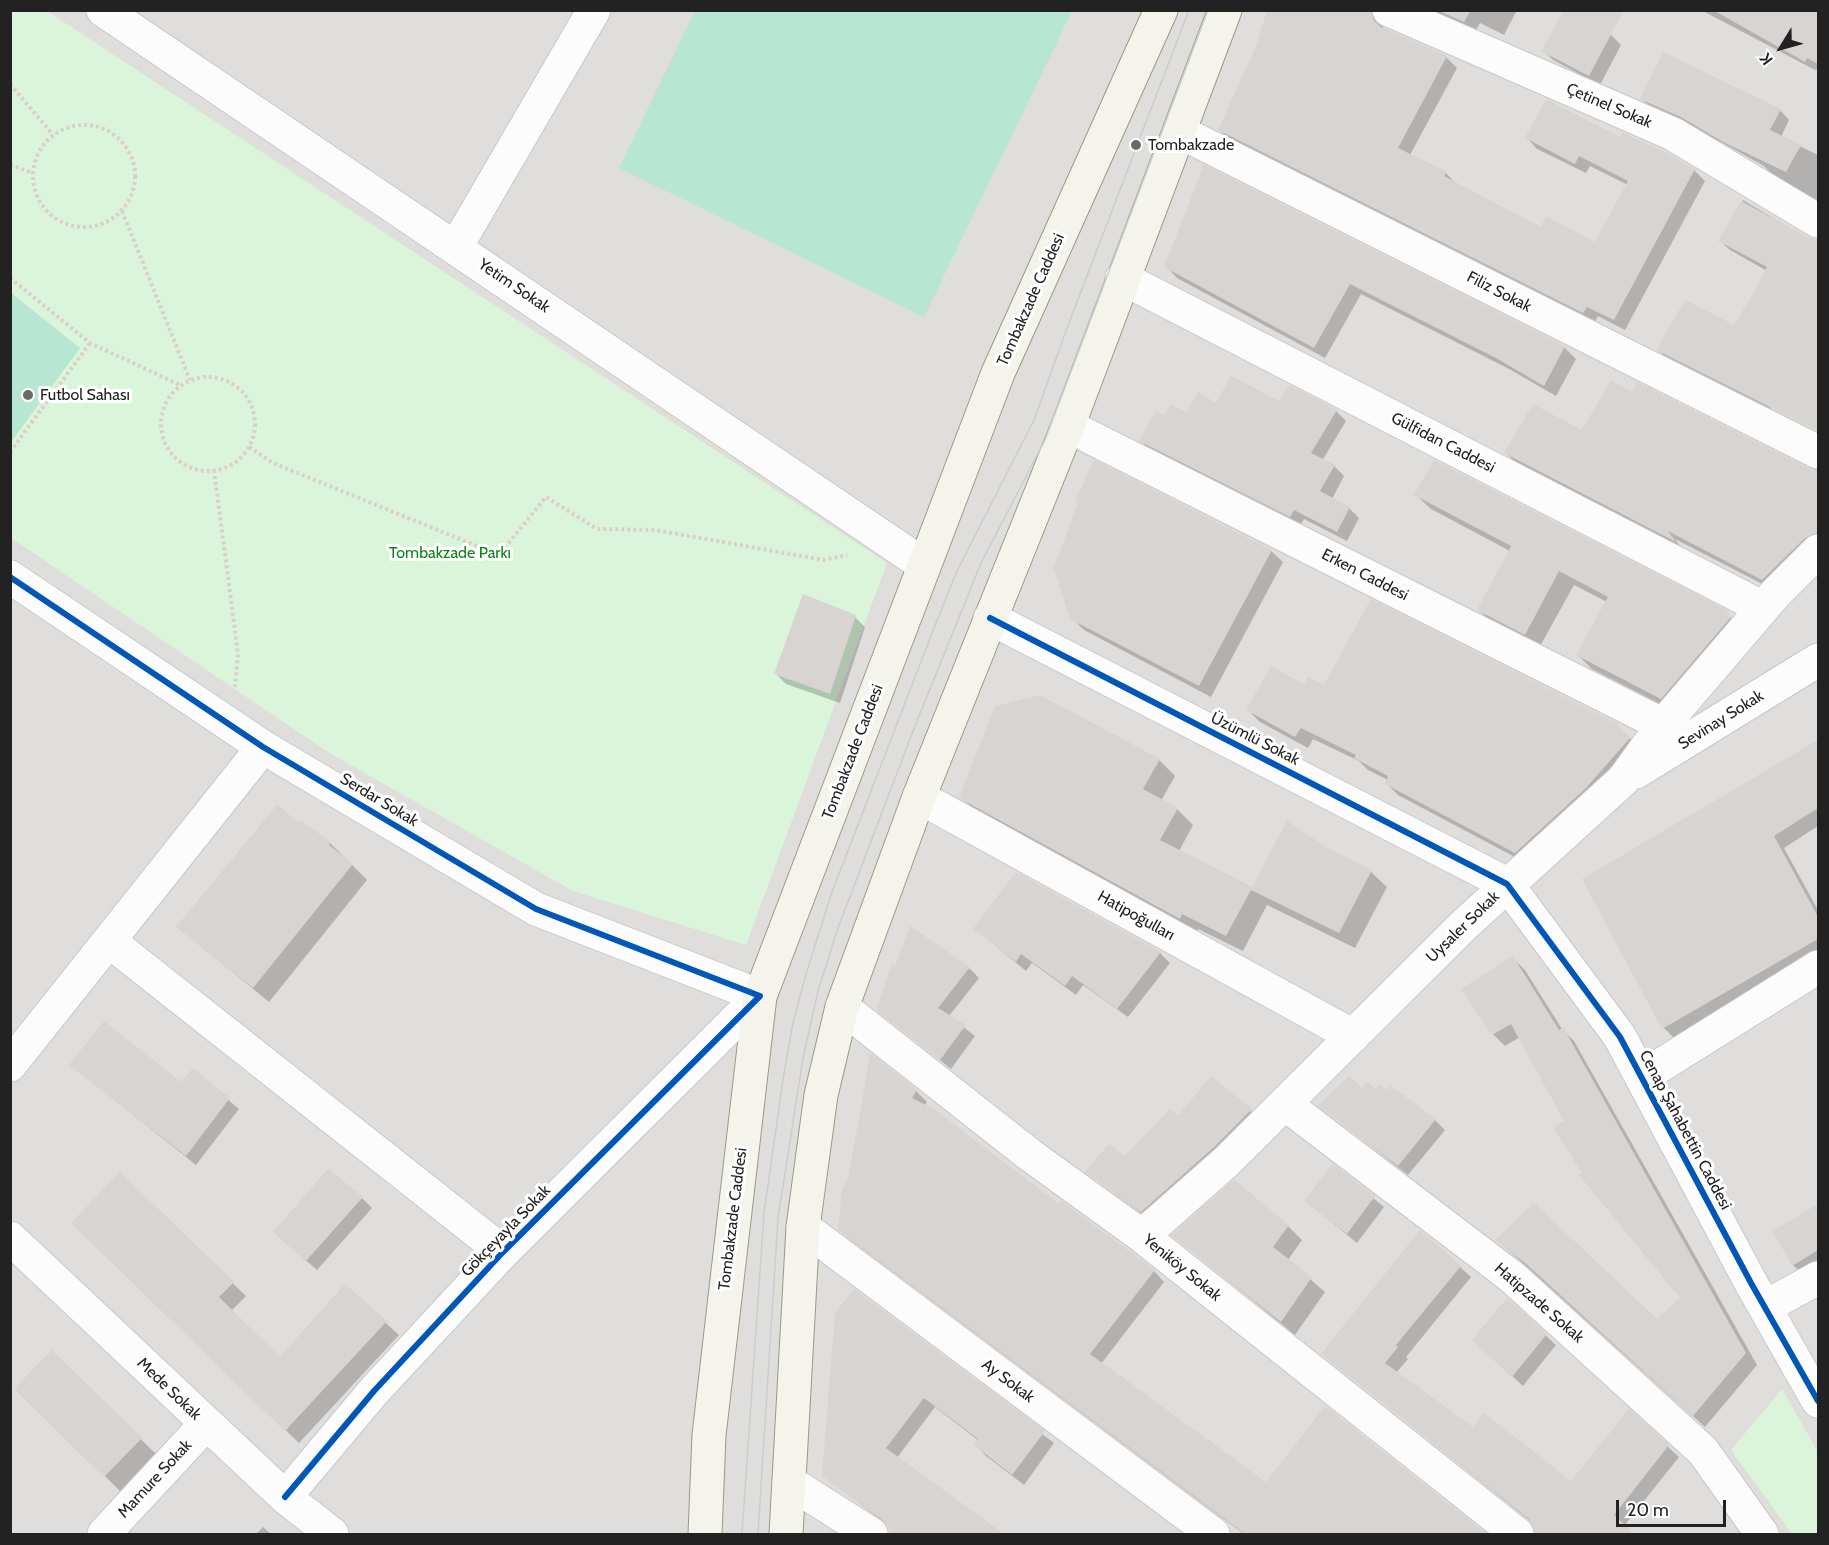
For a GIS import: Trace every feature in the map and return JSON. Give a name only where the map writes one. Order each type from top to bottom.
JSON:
[{"type":"main road","name":"Tombakzade Caddesi","points":[[705,1534],[709,1434],[760,996],[998,373],[1161,10]]},
{"type":"main road","points":[[786,1534],[802,1227],[821,1095],[842,1007],[919,797],[1068,426],[1225,10]]},
{"type":"street","name":"Yetim Sokak","points":[[103,10],[924,565]]},
{"type":"street","points":[[456,247],[594,10]]},
{"type":"street","name":"Çetinel Sokak","points":[[1389,10],[1673,134],[1818,222]]},
{"type":"street","name":"Filiz Sokak","points":[[1180,132],[1818,452]]},
{"type":"street","name":"Gülfidan Caddesi","points":[[1122,278],[1764,608]]},
{"type":"street","name":"Erken Caddesi","points":[[1068,426],[1663,725]]},
{"type":"street","name":"Uysaler Sokak","points":[[1142,1236],[1226,1162],[1507,885],[1623,780],[1663,725],[1764,608],[1818,551]]},
{"type":"street","name":"Serdar Sokak","points":[[12,582],[263,747],[536,909],[760,996]]},
{"type":"street","name":"Üzümlü Sokak","points":[[990,618],[1507,885]]},
{"type":"street","name":"Sevinay Sokak","points":[[1623,780],[1818,660]]},
{"type":"street","points":[[10,1065],[263,747]]},
{"type":"street","name":"Hatipoğulları","points":[[919,797],[1353,1036]]},
{"type":"street","name":"Cenap Şahabettin Caddesi","points":[[1507,885],[1620,1037],[1818,1401]]},
{"type":"street","points":[[109,941],[503,1252]]},
{"type":"street","points":[[1642,1077],[1818,967]]},
{"type":"street","name":"Gökçeyayla Sokak","points":[[285,1497],[375,1391],[503,1252],[760,996]]},
{"type":"street","name":"Yeniköy Sokak","points":[[842,1007],[1030,1155],[1142,1236],[1517,1534]]},
{"type":"street","name":"Hatipzade Sokak","points":[[1285,1104],[1512,1277],[1703,1451],[1762,1534]]},
{"type":"street","name":"Ay Sokak","points":[[802,1227],[1213,1534]]},
{"type":"street","name":"Mede Sokak","points":[[10,1238],[285,1497],[332,1534]]},
{"type":"street","points":[[1765,1307],[1818,1278]]},
{"type":"street","name":"Mamure Sokak","points":[[104,1534],[206,1424]]},
{"type":"street","points":[[789,1482],[871,1534]]},
{"type":"path","points":[[10,84],[53,135]]},
{"type":"path","points":[[73,126],[95,126],[116,136],[123,143],[135,172],[131,195],[122,210],[101,225],[90,227],[67,225],[41,205],[35,192],[33,173],[38,152],[53,135],[73,126]]},
{"type":"path","points":[[10,165],[33,173]]},
{"type":"path","points":[[122,210],[190,380]]},
{"type":"path","points":[[10,278],[90,343],[180,385]]},
{"type":"path","points":[[10,452],[90,343]]},
{"type":"path","points":[[213,377],[234,384],[243,392],[254,416],[254,434],[249,447],[235,462],[214,470],[203,471],[182,463],[173,455],[163,435],[162,413],[166,402],[180,385],[190,380],[213,377]]},
{"type":"path","points":[[249,447],[273,463],[499,555],[546,498],[597,529],[655,530],[824,560],[894,545]]},
{"type":"path","points":[[214,470],[238,654],[231,724]]},
{"type":"shaded area","points":[[11,11],[1818,11],[1818,1534],[11,1534]]},
{"type":"green space","name":"Tombakzade Parkı","points":[[10,11],[47,11],[887,563],[746,945],[573,891],[331,754],[11,538]]},
{"type":"green space","points":[[695,11],[1072,11],[924,317],[619,168]]},
{"type":"green space","name":"Futbol Sahası","points":[[11,293],[80,348],[10,442]]},
{"type":"green space","points":[[1782,1389],[1818,1452],[1818,1534],[1792,1534],[1731,1450]]},
{"type":"building","points":[[1267,10],[1371,10],[1374,21],[1381,27],[1447,56],[1398,148],[1447,172],[1444,176],[1541,227],[1546,216],[1595,242],[1628,181],[1579,156],[1575,164],[1525,138],[1546,99],[1620,137],[1623,133],[1664,151],[1695,169],[1614,320],[1587,307],[1583,313],[1218,130],[1257,44]]},
{"type":"building","points":[[1437,10],[1471,10],[1464,22]]},
{"type":"building","points":[[1564,10],[1624,10],[1589,76],[1541,51]]},
{"type":"building","points":[[1713,10],[1818,10],[1818,64],[1807,58],[1805,62]]},
{"type":"building","points":[[1663,52],[1781,109],[1770,130],[1801,145],[1786,172],[1723,142],[1681,117],[1640,99]]},
{"type":"building","points":[[1204,165],[1565,346],[1544,386],[1496,358],[1350,284],[1314,348],[1164,267]]},
{"type":"building","points":[[1741,201],[1808,237],[1818,240],[1818,431],[1656,350],[1685,300],[1734,325],[1753,294],[1767,267],[1718,241]]},
{"type":"building","points":[[1231,376],[1279,401],[1289,385],[1337,410],[1311,453],[1335,465],[1320,491],[1350,507],[1337,532],[1294,510],[1290,517],[1139,441],[1155,411],[1165,415],[1171,404],[1187,412],[1198,392],[1216,403]]},
{"type":"building","points":[[1611,380],[1632,392],[1637,382],[1818,471],[1818,533],[1805,538],[1762,580],[1668,531],[1676,542],[1504,453],[1533,404],[1582,430]]},
{"type":"building","points":[[1094,460],[1272,550],[1199,686],[1070,619],[1054,568],[1078,503],[1075,502]]},
{"type":"building","points":[[1434,460],[1725,609],[1731,617],[1661,699],[1576,655],[1608,597],[1559,571],[1525,635],[1477,610],[1511,546],[1414,495]]},
{"type":"building","points":[[803,594],[856,615],[830,694],[774,674]]},
{"type":"building","points":[[1371,599],[1616,723],[1630,738],[1586,788],[1515,853],[1385,784],[1388,776],[1354,758],[1356,755],[1301,728],[1295,737],[1246,710],[1271,666],[1304,684],[1308,677],[1324,685]]},
{"type":"building","points":[[1040,695],[1160,759],[1143,789],[1178,808],[1160,840],[1252,887],[1287,821],[1329,849],[1372,870],[1339,933],[1251,890],[1226,936],[1182,914],[1180,919],[959,798],[995,706]]},
{"type":"building","points":[[1818,740],[1818,808],[1774,836],[1818,917],[1818,939],[1662,1029],[1582,879]]},
{"type":"building","points":[[277,805],[298,822],[300,820],[331,842],[329,845],[353,864],[253,988],[176,927]]},
{"type":"building","points":[[1016,872],[1161,952],[1117,1009],[1072,976],[1065,986],[1021,954],[1016,962],[973,929]]},
{"type":"building","points":[[910,926],[970,967],[938,1008],[966,1025],[940,1060],[876,1010],[892,964],[895,966]]},
{"type":"building","points":[[1513,956],[1559,1030],[1563,1027],[1746,1353],[1693,1416],[1525,1263],[1495,1240],[1534,1203],[1657,1319],[1680,1298],[1579,1175],[1582,1173],[1553,1127],[1564,1121],[1511,1024],[1492,1035],[1461,989]]},
{"type":"building","points":[[104,1021],[181,1082],[193,1068],[230,1098],[186,1156],[69,1065]]},
{"type":"building","points":[[870,1053],[917,1090],[912,1098],[934,1109],[1059,1204],[1061,1201],[1155,1270],[1090,1354],[1266,1482],[1325,1406],[1487,1534],[1245,1534],[838,1230],[842,1188],[847,1182]]},
{"type":"building","points":[[1211,1076],[1252,1109],[1213,1148],[1141,1212],[1085,1172],[1109,1144],[1125,1156],[1170,1109],[1178,1116]]},
{"type":"building","points":[[1349,1076],[1362,1088],[1367,1082],[1376,1089],[1380,1084],[1387,1090],[1391,1086],[1436,1119],[1398,1166],[1318,1106]]},
{"type":"building","points":[[1333,1164],[1375,1196],[1347,1234],[1304,1201]]},
{"type":"building","points":[[328,1169],[363,1197],[306,1261],[273,1232]]},
{"type":"building","points":[[120,1172],[234,1282],[219,1297],[280,1357],[345,1284],[387,1321],[285,1431],[71,1223]]},
{"type":"building","points":[[1234,1180],[1289,1225],[1273,1247],[1312,1277],[1281,1322],[1171,1235]]},
{"type":"building","points":[[1818,1204],[1818,1250],[1792,1266],[1773,1231]]},
{"type":"building","points":[[1420,1230],[1461,1266],[1396,1345],[1398,1347],[1385,1363],[1473,1427],[1484,1413],[1571,1481],[1629,1409],[1669,1445],[1614,1515],[1635,1534],[1535,1534],[1529,1519],[1321,1354]]},
{"type":"building","points":[[854,1289],[1045,1431],[1012,1475],[974,1445],[978,1439],[924,1398],[886,1448],[1004,1534],[890,1534],[888,1526],[881,1519],[822,1476],[835,1313]]},
{"type":"building","points":[[1507,1298],[1547,1334],[1512,1377],[1472,1340]]},
{"type":"building","points":[[52,1350],[142,1438],[104,1477],[14,1389]]},
{"type":"tram line","points":[[742,1534],[764,1213],[784,1073],[793,1023],[806,974],[832,892],[934,628],[957,571],[1034,420],[1189,10]]},
{"type":"tram line","points":[[758,1534],[778,1218],[803,1058],[818,991],[838,928],[913,731],[981,563],[1045,440],[1208,10]]},
{"type":"cycle path","points":[[10,577],[263,747],[536,909],[760,996],[503,1252],[374,1391],[285,1497]]},
{"type":"cycle path","points":[[990,618],[1507,884],[1620,1037],[1751,1283],[1818,1401]]},
{"type":"place","name":"Tombakzade","points":[[1136,145]]},
{"type":"place","name":"Futbol Sahası","points":[[28,395]]}]
